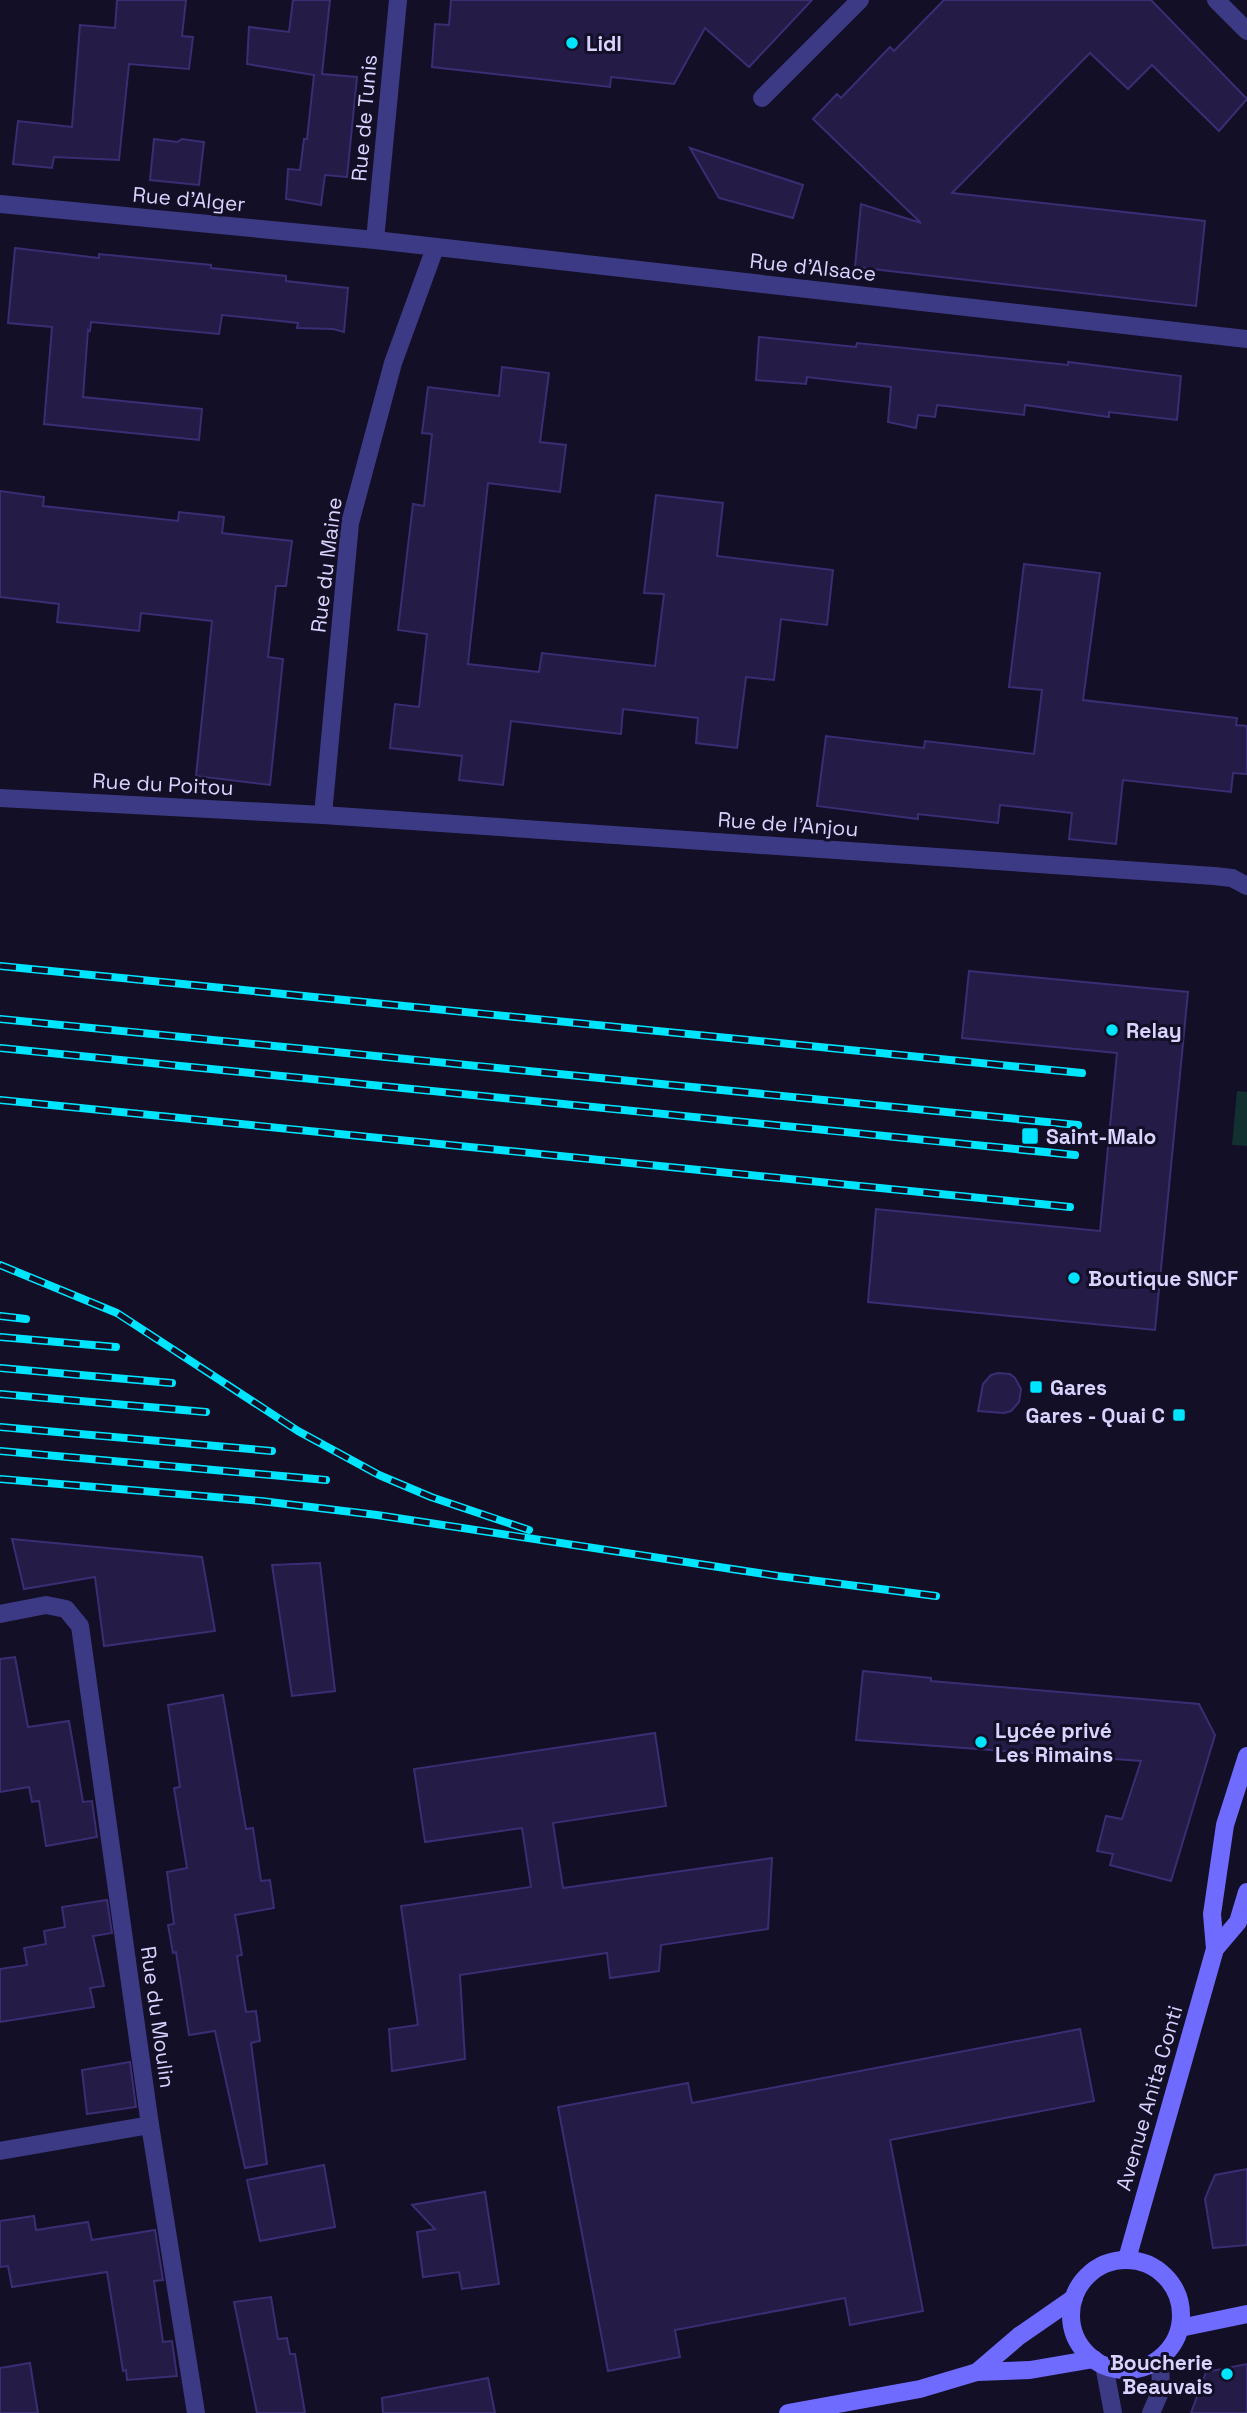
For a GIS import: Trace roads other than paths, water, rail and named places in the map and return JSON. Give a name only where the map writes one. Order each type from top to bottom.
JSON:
[{"type":"main road","name":"Avenue Anita Conti","points":[[1127,2259],[1215,1949],[1212,1914],[1225,1825],[1247,1756]]},
{"type":"main road","name":"Avenue Anita Conti","points":[[1215,1949],[1238,1922],[1247,1892]]},
{"type":"main road","points":[[1127,2259],[1144,2262],[1170,2281],[1178,2295],[1182,2311],[1180,2328],[1173,2344],[1160,2358],[1133,2370],[1118,2369],[1099,2362],[1082,2347],[1074,2332],[1071,2315],[1074,2298],[1082,2282],[1094,2270],[1110,2262],[1127,2259]]},
{"type":"main road","points":[[977,2372],[1019,2336],[1074,2298]]},
{"type":"main road","points":[[1180,2328],[1247,2314]]},
{"type":"main road","points":[[788,2413],[920,2389],[977,2372],[1030,2370],[1099,2362]]},
{"type":"street","name":"Rue de Tunis","points":[[374,240],[398,0]]},
{"type":"street","points":[[762,98],[860,0]]},
{"type":"street","points":[[1216,0],[1247,31]]},
{"type":"street","name":"Rue d'Alger","points":[[0,204],[374,240]]},
{"type":"street","name":"Rue d'Alsace","points":[[374,240],[1247,340]]},
{"type":"street","name":"Rue du Maine","points":[[323,815],[350,523],[393,363],[435,248]]},
{"type":"street","name":"Rue du Poitou","points":[[0,798],[323,815]]},
{"type":"street","name":"Rue de l'Anjou","points":[[323,815],[1223,877],[1232,878],[1247,886]]},
{"type":"street","name":"Rue du Moulin","points":[[0,1614],[46,1605],[66,1609],[80,1626],[150,2124],[196,2413]]},
{"type":"street","points":[[0,2151],[150,2124]]},
{"type":"street","points":[[1151,2413],[1161,2390],[1160,2358]]},
{"type":"street","points":[[1099,2362],[1113,2413]]},
{"type":"railway","points":[[0,966],[1082,1073]]},
{"type":"railway","points":[[0,1019],[1078,1125]]},
{"type":"railway","points":[[0,1048],[1075,1155]]},
{"type":"railway","points":[[0,1100],[1070,1207]]},
{"type":"railway","points":[[0,1265],[117,1313],[298,1431],[379,1475],[431,1497],[529,1530]]},
{"type":"railway","points":[[0,1316],[26,1319]]},
{"type":"railway","points":[[0,1337],[116,1347]]},
{"type":"railway","points":[[0,1368],[172,1383]]},
{"type":"railway","points":[[0,1394],[206,1412]]},
{"type":"railway","points":[[0,1427],[272,1451]]},
{"type":"railway","points":[[0,1451],[326,1480]]},
{"type":"railway","points":[[0,1479],[261,1501],[377,1515],[778,1576],[936,1596]]},
{"type":"place","name":"Lidl","points":[[572,43]]},
{"type":"place","name":"Relay","points":[[1112,1030]]},
{"type":"place","name":"Saint-Malo","points":[[1030,1136]]},
{"type":"place","name":"Boutique SNCF","points":[[1074,1278]]},
{"type":"place","name":"Gares","points":[[1036,1387]]},
{"type":"place","name":"Gares - Quai C","points":[[1179,1415]]},
{"type":"place","name":"Lycée privé Les Rimains","points":[[981,1742]]},
{"type":"place","name":"Boucherie Beauvais","points":[[1227,2374]]}]
